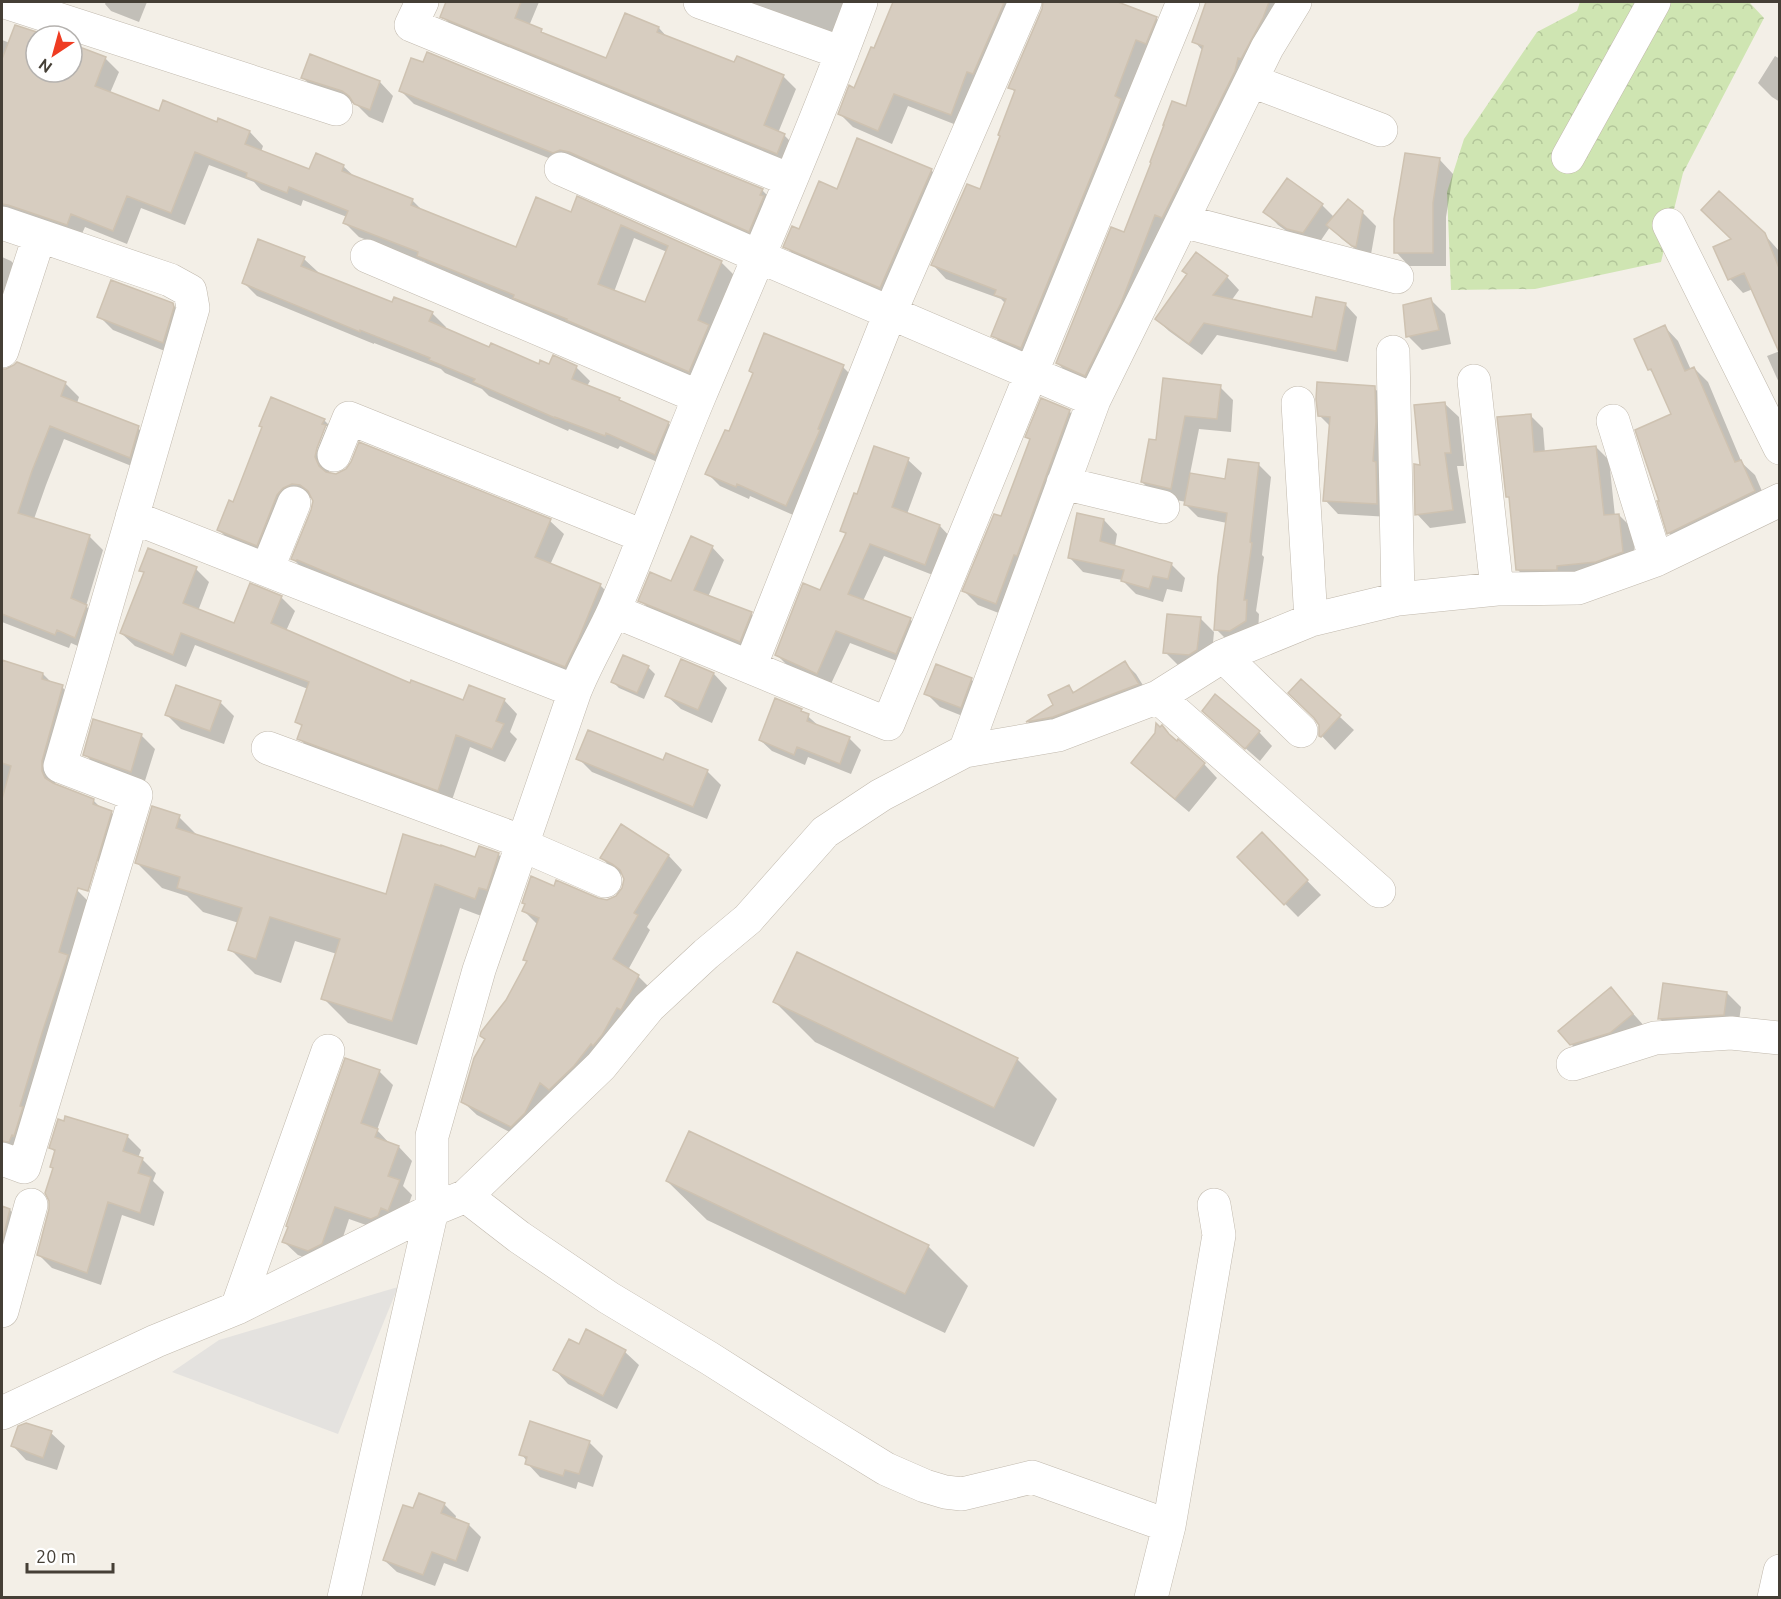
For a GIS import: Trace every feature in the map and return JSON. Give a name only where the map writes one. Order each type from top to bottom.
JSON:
[{"type":"street","points":[[5,2],[336,109]]},
{"type":"street","points":[[422,2],[411,24],[790,180]]},
{"type":"street","points":[[344,1598],[432,1210],[432,1136],[479,970],[575,691],[614,611],[699,397],[760,257],[861,2]]},
{"type":"street","points":[[750,667],[890,313],[1024,2]]},
{"type":"street","points":[[614,611],[888,724],[1183,2]]},
{"type":"street","points":[[965,751],[1094,400],[1267,48],[1295,2]]},
{"type":"street","points":[[1568,157],[1654,2]]},
{"type":"street","points":[[707,3],[842,53]]},
{"type":"street","points":[[1252,81],[1381,130]]},
{"type":"street","points":[[561,169],[1094,400]]},
{"type":"street","points":[[1182,221],[1397,277]]},
{"type":"street","points":[[2,224],[170,280],[190,291],[193,308],[60,766],[136,795],[24,1167],[2,1159]]},
{"type":"street","points":[[1669,225],[1779,448]]},
{"type":"street","points":[[2,351],[39,237]]},
{"type":"street","points":[[367,256],[699,397]]},
{"type":"street","points":[[1393,352],[1398,599]]},
{"type":"street","points":[[1474,381],[1497,589]]},
{"type":"street","points":[[1298,403],[1311,620]]},
{"type":"street","points":[[334,455],[349,418],[643,536]]},
{"type":"street","points":[[1612,421],[1656,560]]},
{"type":"street","points":[[1064,483],[1163,507]]},
{"type":"street","points":[[2,1413],[156,1341],[237,1308],[432,1210],[466,1196],[601,1066],[648,1007],[748,919],[825,832],[881,795],[965,751],[1059,735],[1158,697],[1223,656],[1311,620],[1398,599],[1497,589],[1578,588],[1656,560],[1779,500]]},
{"type":"street","points":[[267,570],[294,503]]},
{"type":"street","points":[[132,517],[575,691]]},
{"type":"street","points":[[1223,656],[1301,730]]},
{"type":"street","points":[[1158,697],[1379,891]]},
{"type":"street","points":[[268,748],[523,844],[605,881]]},
{"type":"street","points":[[1574,1064],[1655,1038],[1731,1033],[1779,1038]]},
{"type":"street","points":[[237,1308],[328,1051]]},
{"type":"street","points":[[466,1196],[519,1237],[609,1298],[886,1469],[925,1486],[962,1494],[1032,1477],[1169,1526]]},
{"type":"street","points":[[2,1311],[31,1205]]},
{"type":"street","points":[[1151,1598],[1169,1526],[1219,1235],[1214,1205]]},
{"type":"street","points":[[1774,1598],[1779,1570]]},
{"type":"green space","points":[[1580,2],[1749,2],[1764,18],[1683,173],[1661,262],[1535,289],[1451,290],[1447,192],[1464,139],[1537,32],[1577,11]]},
{"type":"shaded area","points":[[398,1287],[338,1434],[172,1372],[219,1340]]},
{"type":"building","points":[[446,2],[521,2],[515,18],[542,29],[541,32],[606,58],[625,13],[659,27],[657,32],[734,62],[737,56],[784,75],[764,125],[785,134],[777,154],[440,17]]},
{"type":"building","points":[[893,2],[1004,3],[973,74],[967,72],[951,115],[894,94],[878,131],[838,114],[849,85],[854,88],[871,47],[874,48]]},
{"type":"building","points":[[1043,2],[1118,2],[1157,17],[1146,44],[1136,40],[1115,96],[1121,99],[1106,140],[1021,348],[991,336],[1006,299],[994,295],[996,290],[931,265],[967,184],[980,189],[1015,90],[1008,88]]},
{"type":"building","points":[[1206,2],[1269,2],[1241,59],[1238,58],[1235,71],[1162,218],[1155,215],[1121,303],[1085,376],[1056,363],[1111,227],[1124,232],[1172,101],[1186,106],[1203,46],[1192,42]]},
{"type":"building","points":[[15,25],[24,28],[24,84],[84,84],[84,49],[106,57],[95,86],[159,111],[163,100],[217,122],[218,118],[250,131],[245,144],[309,169],[316,153],[344,165],[342,171],[413,199],[411,205],[516,247],[536,197],[571,212],[577,196],[722,261],[698,320],[709,325],[689,372],[513,298],[514,295],[417,256],[418,252],[343,223],[348,211],[289,187],[287,193],[246,177],[247,173],[195,152],[171,213],[127,196],[113,231],[71,214],[67,225],[2,204],[2,59]],"holes":[[[621,225],[668,246],[645,302],[598,284]]]},
{"type":"building","points":[[427,52],[763,189],[760,195],[764,196],[749,232],[569,152],[560,150],[553,153],[399,91],[411,58],[423,62]]},
{"type":"building","points":[[310,54],[380,81],[370,110],[354,104],[342,91],[301,78]]},
{"type":"building","points":[[857,138],[932,169],[880,288],[783,247],[792,226],[799,229],[819,181],[837,189]]},
{"type":"building","points":[[1405,153],[1440,158],[1433,203],[1433,253],[1394,253],[1394,219]]},
{"type":"building","points":[[1287,178],[1323,204],[1303,233],[1287,229],[1263,212]]},
{"type":"building","points":[[1719,191],[1765,233],[1779,268],[1779,352],[1744,273],[1728,280],[1713,247],[1731,239],[1701,210]]},
{"type":"building","points":[[1348,199],[1363,211],[1356,247],[1326,225]]},
{"type":"building","points":[[258,239],[305,257],[301,266],[392,302],[394,297],[433,312],[429,321],[489,347],[491,343],[539,364],[540,360],[549,364],[553,355],[577,366],[572,379],[620,398],[619,400],[669,422],[655,455],[606,433],[605,436],[555,418],[473,382],[475,379],[429,360],[430,358],[242,283]]},
{"type":"building","points":[[1196,252],[1228,276],[1213,295],[1312,317],[1316,297],[1346,303],[1336,351],[1204,323],[1189,344],[1155,319],[1187,274],[1182,271]]},
{"type":"building","points":[[111,280],[173,303],[174,307],[163,343],[97,317]]},
{"type":"building","points":[[1431,298],[1439,330],[1406,337],[1403,305]]},
{"type":"building","points":[[1665,325],[1685,371],[1694,367],[1735,462],[1741,460],[1755,491],[1667,534],[1657,501],[1659,501],[1635,430],[1671,414],[1651,369],[1648,370],[1634,339]]},
{"type":"building","points":[[764,333],[844,365],[818,429],[820,430],[786,506],[737,484],[736,487],[705,474],[725,430],[729,431],[753,373],[749,371]]},
{"type":"building","points":[[17,362],[66,382],[61,396],[139,426],[130,458],[50,426],[18,513],[90,535],[71,598],[87,605],[75,638],[57,630],[55,635],[2,614],[2,369]]},
{"type":"building","points":[[1163,378],[1221,385],[1217,419],[1185,416],[1171,489],[1141,482],[1149,439],[1156,440]]},
{"type":"building","points":[[1317,382],[1375,386],[1376,422],[1373,461],[1376,462],[1377,504],[1323,501],[1330,417],[1318,416]]},
{"type":"building","points":[[271,397],[325,419],[322,424],[326,425],[315,457],[319,466],[326,472],[336,474],[346,469],[359,442],[551,519],[535,557],[601,584],[565,667],[291,559],[313,501],[308,491],[300,485],[292,484],[283,488],[277,495],[257,546],[217,530],[229,500],[233,502]]},
{"type":"building","points":[[1041,398],[1070,410],[1017,556],[1014,555],[996,604],[962,591],[994,514],[1001,516],[1030,439],[1025,437]]},
{"type":"building","points":[[1445,402],[1451,453],[1445,453],[1453,510],[1415,515],[1414,464],[1420,465],[1414,405]]},
{"type":"building","points":[[1531,414],[1534,452],[1596,446],[1604,515],[1619,514],[1623,552],[1596,562],[1557,566],[1557,570],[1516,570],[1509,497],[1506,497],[1497,417]]},
{"type":"building","points":[[874,446],[909,458],[892,507],[940,525],[925,565],[870,544],[848,594],[911,618],[896,654],[836,631],[817,674],[775,655],[803,583],[820,590],[846,533],[840,531],[854,493],[857,494]]},
{"type":"building","points":[[1228,459],[1259,463],[1244,600],[1247,600],[1246,621],[1230,631],[1214,630],[1218,576],[1227,513],[1184,505],[1190,473],[1225,479]]},
{"type":"building","points":[[1077,513],[1104,519],[1100,541],[1172,563],[1168,579],[1153,576],[1149,589],[1121,581],[1124,570],[1068,558]]},
{"type":"building","points":[[691,536],[713,546],[694,590],[752,612],[740,642],[638,601],[650,572],[671,581]]},
{"type":"building","points":[[148,548],[197,567],[183,603],[234,623],[250,583],[282,596],[271,623],[410,683],[411,680],[463,700],[469,685],[505,699],[496,721],[504,724],[492,749],[456,735],[438,791],[297,739],[302,725],[295,722],[309,682],[181,633],[173,655],[120,633],[144,572],[139,571]]},
{"type":"building","points":[[1167,614],[1201,617],[1197,650],[1189,655],[1163,653]]},
{"type":"building","points":[[623,655],[649,666],[637,693],[611,682]]},
{"type":"building","points":[[681,659],[714,673],[698,710],[665,696]]},
{"type":"building","points":[[2,660],[43,673],[42,679],[63,685],[42,761],[45,778],[94,799],[93,804],[112,811],[88,891],[78,888],[59,952],[68,955],[20,1106],[23,1107],[14,1136],[12,1135],[9,1142],[2,1141],[2,799],[11,766],[2,763]]},
{"type":"building","points":[[1125,661],[1139,684],[1053,717],[1026,722],[1053,705],[1048,695],[1069,685],[1073,693]]},
{"type":"building","points":[[936,664],[972,678],[961,708],[924,694]]},
{"type":"building","points":[[1301,679],[1341,715],[1321,737],[1319,736],[1319,725],[1314,718],[1288,693]]},
{"type":"building","points":[[176,685],[221,701],[210,731],[165,715]]},
{"type":"building","points":[[1215,694],[1260,731],[1245,749],[1202,711]]},
{"type":"building","points":[[775,698],[809,714],[807,721],[850,737],[840,764],[797,747],[794,755],[759,740]]},
{"type":"building","points":[[93,719],[142,734],[131,772],[83,755]]},
{"type":"building","points":[[1156,723],[1160,727],[1162,725],[1169,734],[1205,763],[1175,799],[1131,763],[1155,733]]},
{"type":"building","points":[[588,730],[663,760],[666,753],[708,770],[693,807],[576,759]]},
{"type":"building","points":[[152,806],[180,815],[176,828],[386,894],[403,834],[475,857],[479,846],[499,853],[487,890],[479,888],[475,899],[435,884],[392,1021],[321,999],[340,939],[270,917],[256,959],[228,950],[242,908],[177,888],[180,877],[135,863]]},
{"type":"building","points":[[621,824],[669,855],[634,913],[638,915],[613,959],[639,975],[621,1010],[617,1008],[593,1046],[591,1044],[574,1066],[549,1090],[540,1083],[525,1113],[511,1127],[461,1102],[474,1058],[485,1039],[480,1036],[481,1032],[506,1000],[527,961],[523,960],[539,918],[522,911],[525,904],[522,903],[531,876],[554,886],[556,880],[598,898],[607,900],[616,896],[622,888],[624,879],[620,870],[600,858]]},
{"type":"building","points":[[1262,832],[1308,880],[1284,905],[1237,857]]},
{"type":"building","points":[[797,952],[1018,1058],[994,1108],[773,1002]]},
{"type":"building","points":[[1663,983],[1727,992],[1724,1015],[1658,1019]]},
{"type":"building","points":[[1611,987],[1633,1014],[1610,1033],[1570,1045],[1558,1031]]},
{"type":"building","points":[[345,1058],[380,1070],[361,1123],[378,1129],[375,1137],[399,1146],[388,1176],[400,1180],[388,1211],[381,1208],[378,1216],[371,1219],[335,1207],[322,1244],[308,1251],[282,1242]]},
{"type":"building","points":[[65,1116],[128,1135],[123,1151],[143,1158],[138,1173],[151,1177],[140,1213],[108,1202],[87,1273],[37,1255],[49,1209],[49,1201],[45,1193],[53,1168],[50,1167],[55,1150],[49,1148],[58,1119],[64,1121]]},
{"type":"building","points":[[689,1131],[929,1245],[905,1294],[666,1181]]},
{"type":"building","points":[[2,1206],[10,1209],[2,1242]]},
{"type":"building","points":[[586,1329],[626,1350],[603,1396],[553,1370],[569,1339],[579,1344]]},
{"type":"building","points":[[530,1421],[590,1441],[579,1474],[565,1470],[563,1476],[525,1464],[527,1457],[519,1455]]},
{"type":"building","points":[[26,1423],[52,1431],[43,1458],[11,1446],[18,1426]]},
{"type":"building","points":[[419,1493],[445,1503],[441,1513],[469,1524],[456,1561],[432,1552],[423,1575],[383,1560],[403,1505],[413,1508]]}]
